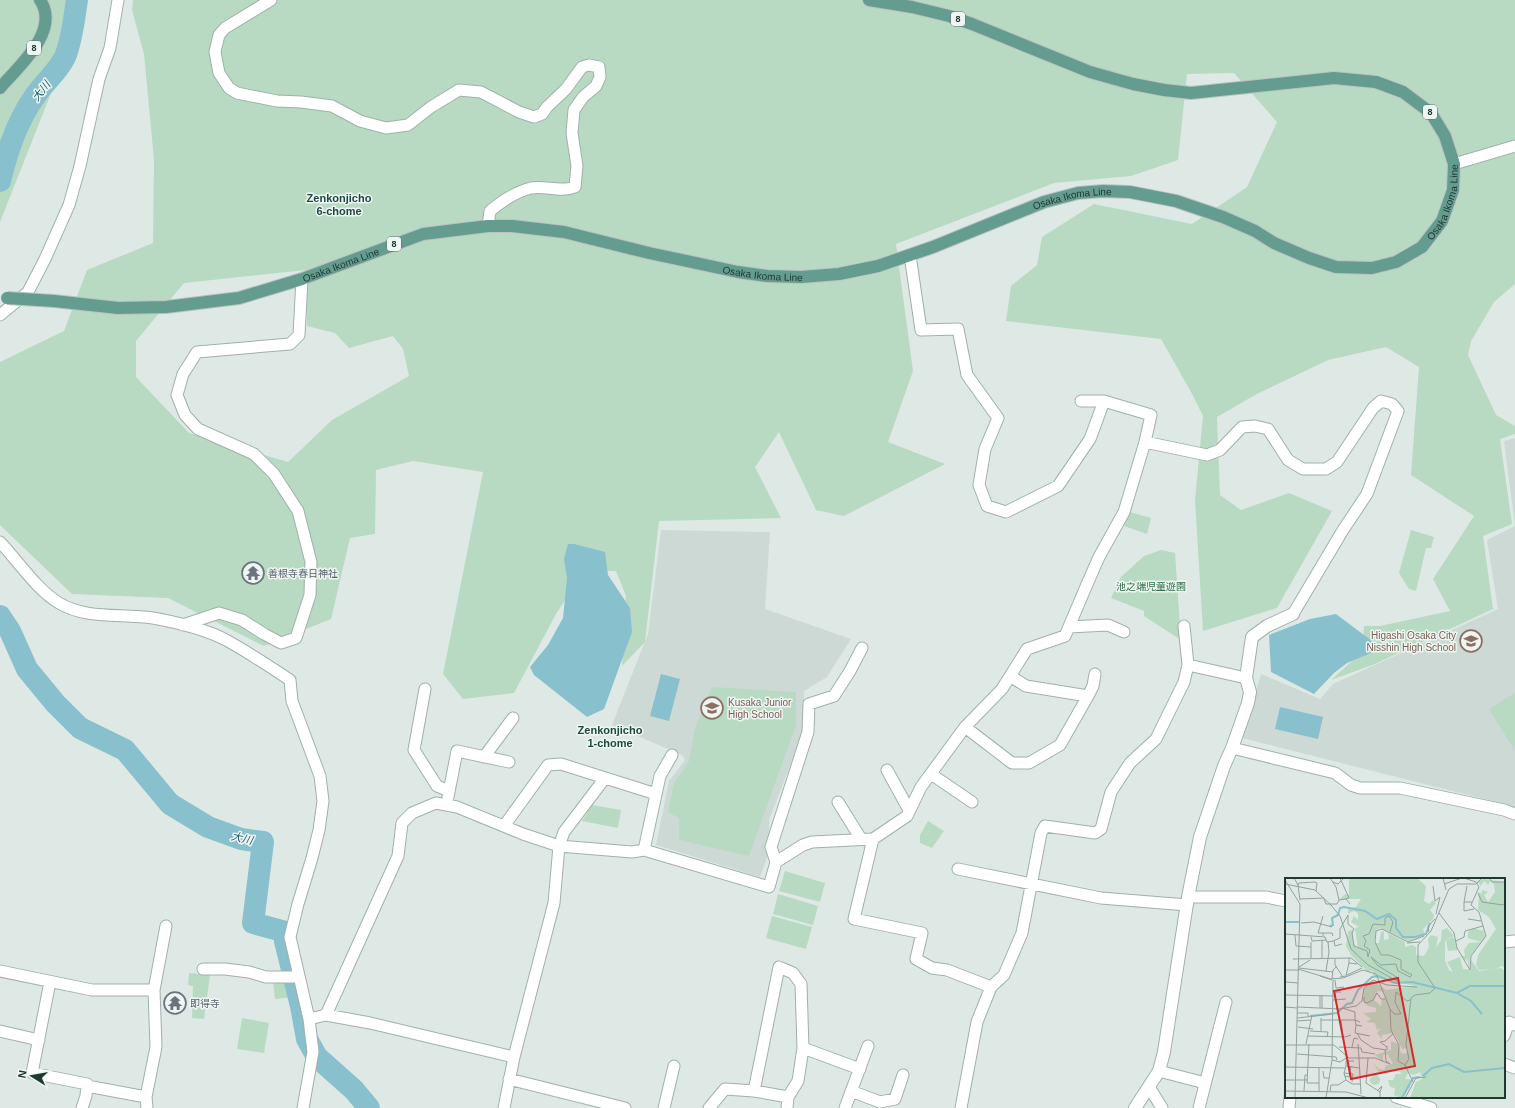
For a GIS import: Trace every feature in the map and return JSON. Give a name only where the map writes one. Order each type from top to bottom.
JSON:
[{"type":"main road","name":"8","points":[[0,88],[33,51],[45,31],[46,17],[40,0]]},
{"type":"main road","name":"Osaka Ikoma Line","points":[[3,298],[54,301],[118,308],[166,307],[240,298],[302,279],[423,234],[488,226],[512,226],[564,232],[738,272],[768,276],[801,277],[839,274],[878,266],[904,258],[1044,202],[1078,193],[1103,191],[1130,192],[1176,201],[1223,217],[1274,243],[1309,258],[1336,267],[1372,268],[1396,262],[1422,247],[1442,221],[1453,190],[1454,164],[1445,136],[1431,113],[1403,92],[1376,82],[1334,78],[1192,93],[1164,90],[1133,84],[1090,72],[949,16],[912,7],[869,0]]},
{"type":"street","points":[[0,315],[28,292],[45,259],[69,205],[80,166],[100,79],[110,48],[118,0]]},
{"type":"street","points":[[271,0],[225,28],[219,35],[215,52],[219,73],[229,88],[237,93],[277,101],[332,106],[360,121],[386,128],[408,125],[431,107],[459,90],[481,92],[519,112],[534,117],[542,114],[547,107],[566,89],[582,67],[589,65],[599,67],[600,77],[596,86],[583,97],[574,110],[572,133],[577,166],[575,187],[567,190],[532,188],[504,199],[490,212],[488,226]]},
{"type":"street","points":[[1454,164],[1515,146]]},
{"type":"street","points":[[904,258],[921,330],[958,328],[968,375],[998,418],[985,449],[980,485],[987,506],[1006,512],[1058,486],[1090,439],[1104,401]]},
{"type":"street","points":[[183,624],[219,613],[242,620],[281,643],[296,638],[310,595],[311,562],[298,511],[274,474],[254,454],[198,429],[185,414],[177,394],[183,374],[197,352],[290,344],[299,335],[302,279]]},
{"type":"street","points":[[776,862],[803,845],[812,842],[873,838],[907,816],[921,787],[965,727],[1002,689],[1027,649],[1065,636],[1099,557],[1124,512],[1145,442],[1151,414],[1104,401],[1081,401]]},
{"type":"street","points":[[1135,1108],[1159,1071],[1164,1052],[1188,901],[1200,837],[1224,766],[1248,703],[1250,692],[1246,678],[1252,638],[1266,626],[1293,614],[1343,530],[1367,494],[1398,411],[1392,404],[1381,401],[1373,408],[1337,462],[1326,469],[1303,469],[1288,460],[1268,429],[1255,426],[1242,427],[1220,450],[1207,455],[1145,442]]},
{"type":"street","points":[[0,542],[45,592],[59,603],[77,611],[152,618],[183,624],[224,639],[261,660],[290,680],[292,701],[320,776],[323,801],[320,830],[298,904],[290,937],[308,1019],[313,1052],[303,1108]]},
{"type":"street","points":[[1069,627],[1108,625],[1124,632]]},
{"type":"street","points":[[960,1108],[977,1022],[991,987],[1004,975],[1022,933],[1041,833],[1045,826],[1095,833],[1101,829],[1111,792],[1130,763],[1156,740],[1184,682],[1188,665],[1184,626]]},
{"type":"street","points":[[326,1015],[398,856],[402,823],[412,813],[436,803],[456,807],[523,834],[559,846],[632,852],[644,850],[769,887],[776,862],[771,847],[808,732],[809,704],[834,696],[850,671],[862,648]]},
{"type":"street","points":[[1188,665],[1246,678]]},
{"type":"street","points":[[965,727],[1012,763],[1029,763],[1060,745],[1093,686],[1095,674]]},
{"type":"street","points":[[1010,676],[1026,686],[1088,696]]},
{"type":"street","points":[[425,689],[414,750],[437,786],[449,791]]},
{"type":"street","points":[[484,757],[513,718]]},
{"type":"street","points":[[1232,748],[1335,773],[1351,786],[1360,788],[1400,788],[1504,810],[1515,814]]},
{"type":"street","points":[[447,805],[457,751],[509,762]]},
{"type":"street","points":[[644,850],[660,776],[672,755]]},
{"type":"street","points":[[504,826],[548,765],[561,764],[656,794]]},
{"type":"street","points":[[886,770],[909,810]]},
{"type":"street","points":[[931,774],[972,802]]},
{"type":"street","points":[[504,1108],[514,1056],[554,903],[559,846],[564,832],[606,778]]},
{"type":"street","points":[[838,802],[861,839]]},
{"type":"street","points":[[873,838],[854,919],[922,933],[916,959],[932,968],[947,970],[991,987]]},
{"type":"street","points":[[958,869],[1101,898],[1188,901],[1266,897],[1285,901]]},
{"type":"street","points":[[50,982],[32,1073],[87,1084],[87,1086],[146,1103],[156,1047],[154,990],[166,926]]},
{"type":"street","points":[[1505,942],[1515,941]]},
{"type":"street","points":[[710,1108],[724,1089],[754,1091],[787,1103],[798,1081],[803,1048],[801,984],[793,973],[779,967],[754,1091]]},
{"type":"street","points":[[203,969],[225,969],[250,972],[266,978],[298,977]]},
{"type":"street","points":[[0,971],[92,990],[154,990]]},
{"type":"street","points":[[1199,1108],[1226,1002]]},
{"type":"street","points":[[308,1019],[326,1015],[370,1023],[514,1056]]},
{"type":"street","points":[[1505,1033],[1509,1022],[1515,1025]]},
{"type":"street","points":[[0,1031],[39,1040]]},
{"type":"street","points":[[845,1108],[868,1046]]},
{"type":"street","points":[[803,1048],[860,1068]]},
{"type":"street","points":[[1505,1064],[1515,1068]]},
{"type":"street","points":[[664,1108],[674,1066]]},
{"type":"street","points":[[1159,1071],[1206,1083]]},
{"type":"street","points":[[852,1091],[880,1102],[895,1099],[903,1075]]},
{"type":"street","points":[[509,1079],[625,1108]]},
{"type":"street","points":[[82,1108],[86,1096],[87,1086]]},
{"type":"street","points":[[1149,1087],[1162,1108]]},
{"type":"street","points":[[1289,1108],[1290,1098]]},
{"type":"street","points":[[1400,1098],[1425,1105]]},
{"type":"shaded area","points":[[1515,438],[1515,526],[1504,441]]},
{"type":"shaded area","name":"Higashi Osaka City Nisshin High School","points":[[1515,526],[1515,808],[1242,738],[1261,674],[1320,699],[1333,684],[1498,609],[1487,540]]},
{"type":"shaded area","name":"Kusaka Junior High School","points":[[661,530],[770,532],[765,609],[851,639],[827,677],[804,691],[805,727],[769,820],[769,852],[760,877],[656,845],[669,781],[685,760],[682,755],[612,725],[648,634]]},
{"type":"green space","points":[[0,0],[88,0],[0,222]]},
{"type":"green space","points":[[133,0],[1515,0],[1515,284],[1494,302],[1471,341],[1468,355],[1496,415],[1515,426],[1515,434],[1500,439],[1512,524],[1483,536],[1493,609],[1375,664],[1331,680],[1362,652],[1364,626],[1380,626],[1450,611],[1433,579],[1474,516],[1411,475],[1419,367],[1386,347],[1328,360],[1255,395],[1217,417],[1220,495],[1241,510],[1289,493],[1332,511],[1277,608],[1203,631],[1195,500],[1203,416],[1161,339],[1006,321],[1011,286],[1037,265],[1042,237],[1094,204],[1192,224],[1247,187],[1277,122],[1234,73],[1187,74],[1178,160],[1131,176],[1054,183],[896,244],[913,371],[888,442],[945,464],[844,516],[816,510],[779,432],[755,467],[781,518],[659,521],[645,642],[622,666],[626,596],[616,571],[584,571],[556,614],[514,693],[463,699],[443,674],[483,472],[413,461],[376,470],[375,534],[350,538],[331,619],[264,646],[168,598],[72,594],[0,525],[0,362],[64,331],[87,270],[153,243],[154,160],[144,54],[132,10]],"holes":[[[306,270],[307,326],[335,333],[349,348],[393,336],[403,349],[409,376],[332,420],[288,462],[189,433],[136,377],[136,341],[184,283]]]},
{"type":"green space","points":[[1130,512],[1151,518],[1147,534],[1124,526]]},
{"type":"green space","points":[[1411,530],[1434,537],[1431,548],[1426,548],[1416,591],[1409,589],[1399,573]]},
{"type":"green space","name":"池之端児童遊園","points":[[1161,550],[1175,553],[1181,640],[1144,616],[1144,611],[1111,598],[1121,577],[1144,556]]},
{"type":"green space","points":[[712,687],[796,692],[796,725],[749,856],[679,840],[679,818],[668,812],[674,783],[689,761],[695,728]]},
{"type":"green space","points":[[1515,693],[1515,751],[1489,709]]},
{"type":"green space","points":[[592,805],[621,810],[618,828],[582,821]]},
{"type":"green space","points":[[928,821],[944,831],[932,848],[920,843],[920,835]]},
{"type":"green space","points":[[785,871],[825,883],[820,902],[779,891]]},
{"type":"green space","points":[[778,894],[818,906],[813,925],[773,914]]},
{"type":"green space","points":[[772,916],[812,927],[806,949],[766,938]]},
{"type":"green space","points":[[189,973],[210,975],[204,1019],[192,1018],[193,986],[188,985]]},
{"type":"green space","points":[[294,979],[296,997],[275,999],[273,981]]},
{"type":"green space","points":[[242,1018],[269,1023],[264,1053],[237,1049]]},
{"type":"water","points":[[568,544],[574,544],[605,552],[608,575],[630,608],[632,632],[604,709],[587,717],[534,675],[530,667],[548,645],[563,618],[567,578],[564,559]]},
{"type":"water","points":[[1336,614],[1372,641],[1371,653],[1347,663],[1334,673],[1314,694],[1271,672],[1269,635],[1310,619]]},
{"type":"water","points":[[661,674],[680,679],[669,721],[650,716]]},
{"type":"water","points":[[1280,707],[1323,717],[1318,739],[1275,729]]},
{"type":"waterway","name":"大川","points":[[0,181],[9,148],[23,116],[39,91],[65,57],[71,37],[77,0]]},
{"type":"waterway","name":"大川","points":[[0,616],[10,631],[27,669],[55,703],[80,728],[125,750],[170,804],[208,827],[241,839],[263,842],[253,923],[286,932],[285,941],[301,1006],[307,1039],[317,1057],[354,1090],[369,1108]]},
{"type":"place","name":"善根寺春日神社","points":[[253,573]]},
{"type":"place","name":"Higashi Osaka City Nisshin High School","points":[[1471,641]]},
{"type":"place","name":"Kusaka Junior High School","points":[[712,708]]},
{"type":"place","name":"即得寺","points":[[175,1003]]},
{"type":"district","name":"Zenkonjicho 6-chome","points":[[339,204]]},
{"type":"district","name":"Zenkonjicho 1-chome","points":[[610,736]]}]
